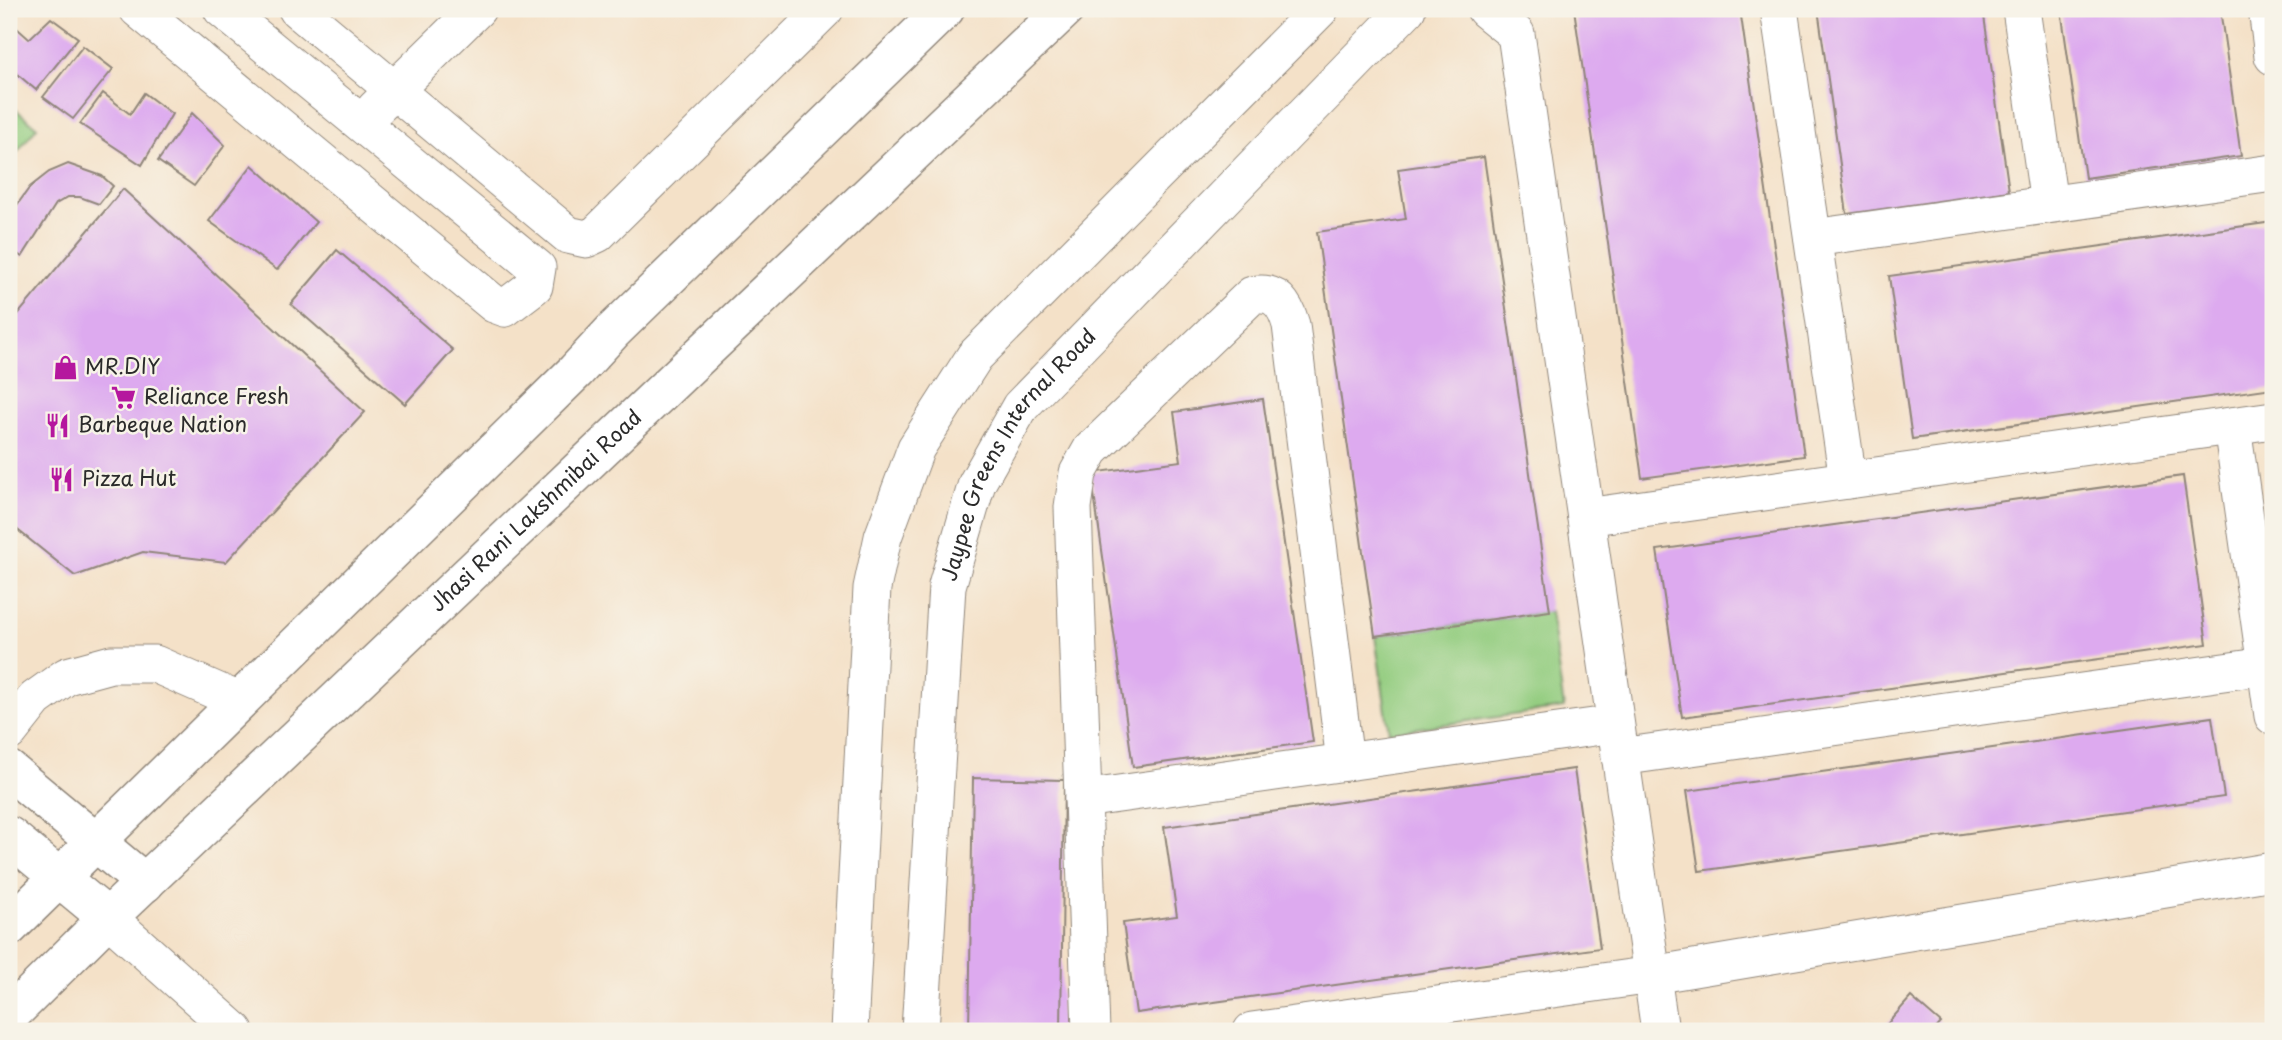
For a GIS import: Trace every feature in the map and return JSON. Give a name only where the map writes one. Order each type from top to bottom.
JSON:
[{"type":"main road","points":[[9,927],[566,381],[623,321],[945,9]]},
{"type":"main road","name":"Jhasi Rani Lakshmibai Road","points":[[9,1016],[108,918],[1065,9]]},
{"type":"main road","points":[[9,770],[145,883]]},
{"type":"main road","points":[[9,836],[108,918]]},
{"type":"street","points":[[138,9],[495,303],[505,308],[534,286],[537,268],[222,9]]},
{"type":"street","points":[[297,9],[392,91],[568,235],[586,239],[597,234],[825,9]]},
{"type":"street","points":[[361,123],[477,9]]},
{"type":"street","points":[[849,1031],[872,588],[883,537],[916,448],[975,356],[1320,9]]},
{"type":"street","name":"Jaypee Greens Internal Road","points":[[920,1031],[947,586],[977,483],[1020,407],[1407,9]]},
{"type":"street","points":[[1485,9],[1516,34],[1660,1031]]},
{"type":"street","points":[[1779,9],[1848,481]]},
{"type":"street","points":[[2021,9],[2049,204]]},
{"type":"street","points":[[2267,9],[2273,56]]},
{"type":"street","points":[[1813,238],[2273,173]]},
{"type":"street","points":[[1091,1031],[1073,507],[1078,473],[1091,450],[1252,295],[1265,293],[1277,298],[1286,308],[1291,325],[1345,762]]},
{"type":"street","points":[[1586,517],[2273,420]]},
{"type":"street","points":[[2232,426],[2273,716]]},
{"type":"street","points":[[9,732],[35,699],[67,676],[111,664],[155,663],[239,701]]},
{"type":"street","points":[[1083,799],[1345,762],[1618,741],[2266,666]]},
{"type":"street","points":[[1252,1031],[1652,975],[2273,871]]},
{"type":"street","points":[[108,918],[235,1031]]},
{"type":"green space","points":[[9,104],[37,127],[9,162]]},
{"type":"green space","points":[[1550,611],[1564,708],[1389,732],[1375,636]]},
{"type":"building","points":[[1574,9],[1740,9],[1804,456],[1642,478]]},
{"type":"building","points":[[1818,9],[1983,9],[2009,191],[1847,214]]},
{"type":"building","points":[[2061,9],[2220,9],[2241,156],[2085,178]]},
{"type":"building","points":[[51,18],[78,38],[36,90],[9,67],[9,21],[29,39]]},
{"type":"building","points":[[83,46],[113,69],[73,119],[43,97]]},
{"type":"building","points":[[103,93],[130,114],[144,93],[172,114],[142,165],[80,124]]},
{"type":"building","points":[[192,113],[225,145],[194,186],[158,161]]},
{"type":"building","points":[[1484,157],[1550,611],[1375,636],[1317,232],[1406,219],[1398,169]]},
{"type":"building","points":[[68,164],[102,176],[113,186],[99,204],[80,197],[68,197],[56,204],[22,257],[9,248],[9,216],[30,187],[49,172]]},
{"type":"building","points":[[252,165],[316,222],[277,270],[209,221]]},
{"type":"building","points":[[123,189],[365,412],[226,562],[143,552],[75,576],[9,523],[9,325]]},
{"type":"building","points":[[2273,222],[2273,388],[1912,439],[1889,276]]},
{"type":"building","points":[[337,250],[453,350],[405,404],[291,304]]},
{"type":"building","points":[[1263,399],[1313,742],[1133,767],[1091,473],[1181,461],[1174,412]]},
{"type":"building","points":[[2183,476],[2207,644],[1682,717],[1657,550]]},
{"type":"building","points":[[2212,717],[2224,797],[1699,871],[1687,791]]},
{"type":"building","points":[[1574,769],[1600,948],[1136,1013],[1123,923],[1177,916],[1164,827]]},
{"type":"building","points":[[973,778],[1064,780],[1061,1031],[969,1031]]},
{"type":"building","points":[[1911,997],[1941,1023],[1934,1031],[1881,1031]]},
{"type":"building","points":[[1605,1025],[1605,1031],[1570,1030]]},
{"type":"place","name":"MR.DIY","points":[[65,367]]},
{"type":"place","name":"Reliance Fresh","points":[[124,397]]},
{"type":"place","name":"Barbeque Nation","points":[[58,425]]},
{"type":"place","name":"Pizza Hut","points":[[62,479]]}]
